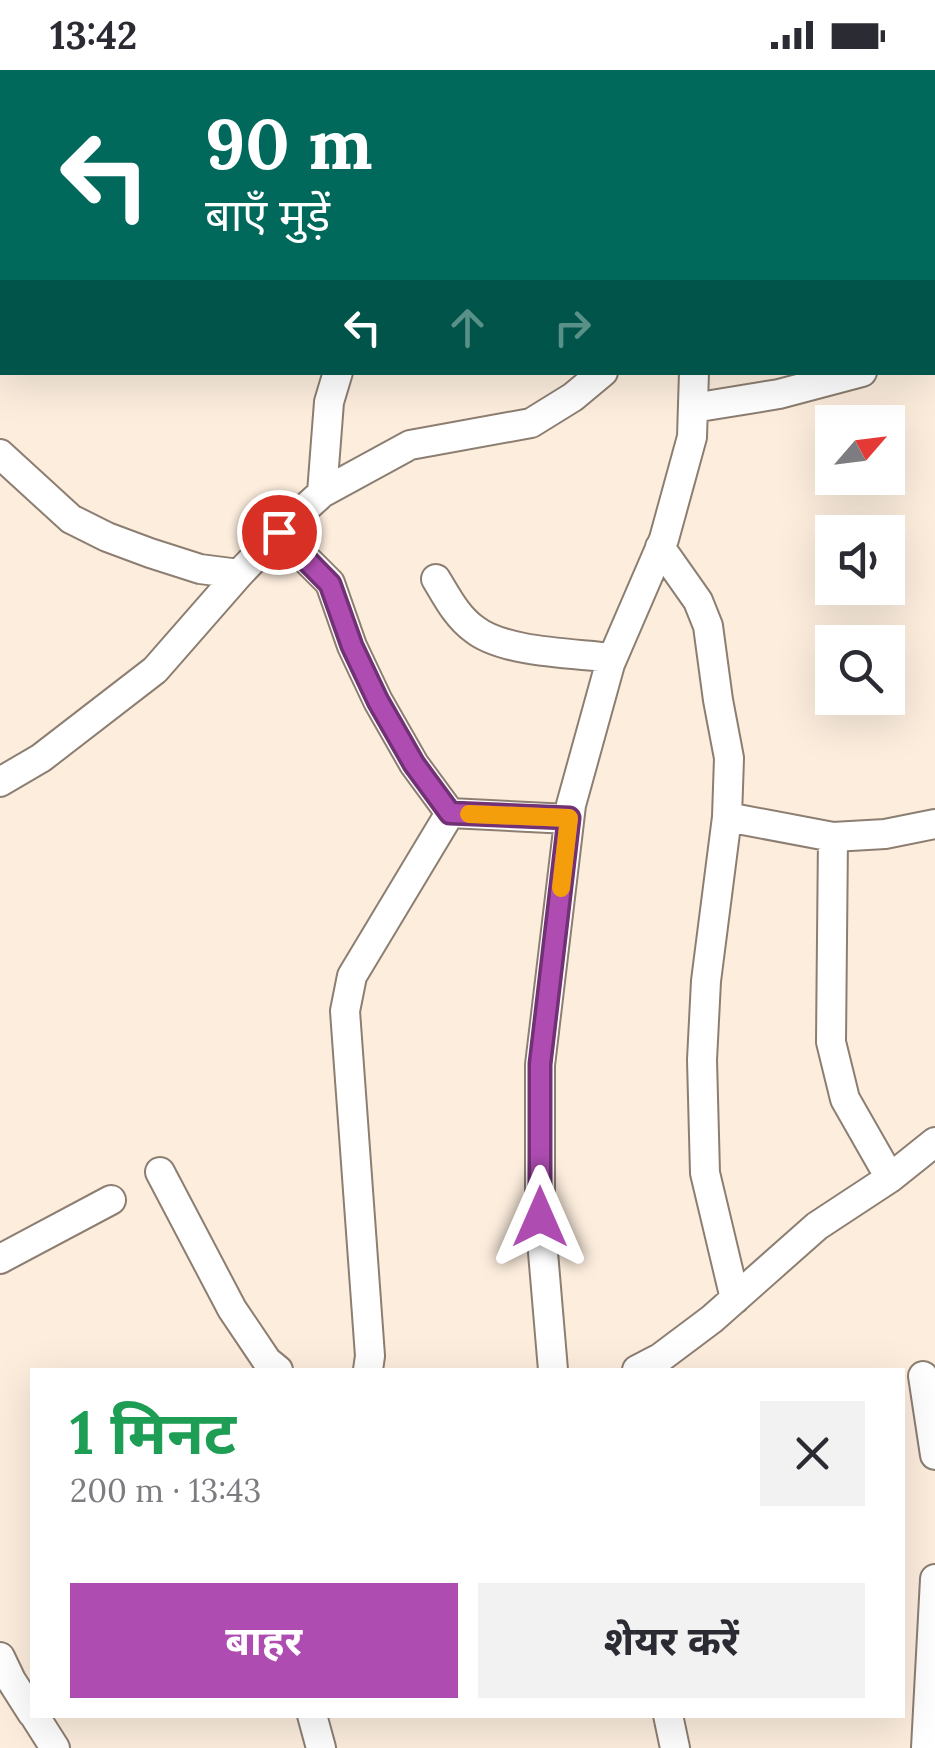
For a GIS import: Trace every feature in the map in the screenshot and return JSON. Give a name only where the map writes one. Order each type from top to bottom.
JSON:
[{"type":"street","points":[[322,492],[329,402],[337,375]]},
{"type":"street","points":[[0,782],[41,758],[155,670],[239,574],[322,492],[410,445],[531,423],[599,375]]},
{"type":"street","points":[[554,1368],[540,1217],[540,1064],[570,805],[612,658],[660,547],[692,437],[694,375]]},
{"type":"street","points":[[693,408],[779,394],[851,375]]},
{"type":"street","points":[[0,454],[71,519],[150,553],[200,569],[239,574]]},
{"type":"street","points":[[279,532],[330,584],[352,646],[378,701],[414,764],[450,813]]},
{"type":"street","points":[[660,547],[698,601],[708,626],[729,758],[728,817],[706,982],[702,1079],[704,1173],[736,1299]]},
{"type":"street","points":[[436,579],[459,615],[476,631],[504,645],[612,658]]},
{"type":"street","points":[[450,813],[569,818]]},
{"type":"street","points":[[368,1368],[345,1012],[352,976],[450,813]]},
{"type":"street","points":[[728,817],[832,836],[885,834],[935,824]]},
{"type":"street","points":[[832,836],[831,1042],[845,1099],[890,1178]]},
{"type":"street","points":[[652,1366],[736,1299],[817,1226],[890,1178],[935,1142]]},
{"type":"street","points":[[160,1172],[232,1309],[267,1362],[275,1368]]},
{"type":"street","points":[[0,1258],[111,1200]]},
{"type":"street","points":[[920,1376],[935,1455]]},
{"type":"street","points":[[926,1748],[935,1579]]},
{"type":"street","points":[[11,1672],[30,1708]]},
{"type":"street","points":[[36,1718],[55,1748]]},
{"type":"street","points":[[313,1718],[321,1748]]},
{"type":"street","points":[[669,1718],[675,1748]]},
{"type":"slow traffic","points":[[469,814],[569,818],[561,888]]},
{"type":"route","points":[[279,532],[330,584],[352,646],[378,701],[414,764],[450,813],[569,818],[540,1064],[540,1217]]}]
